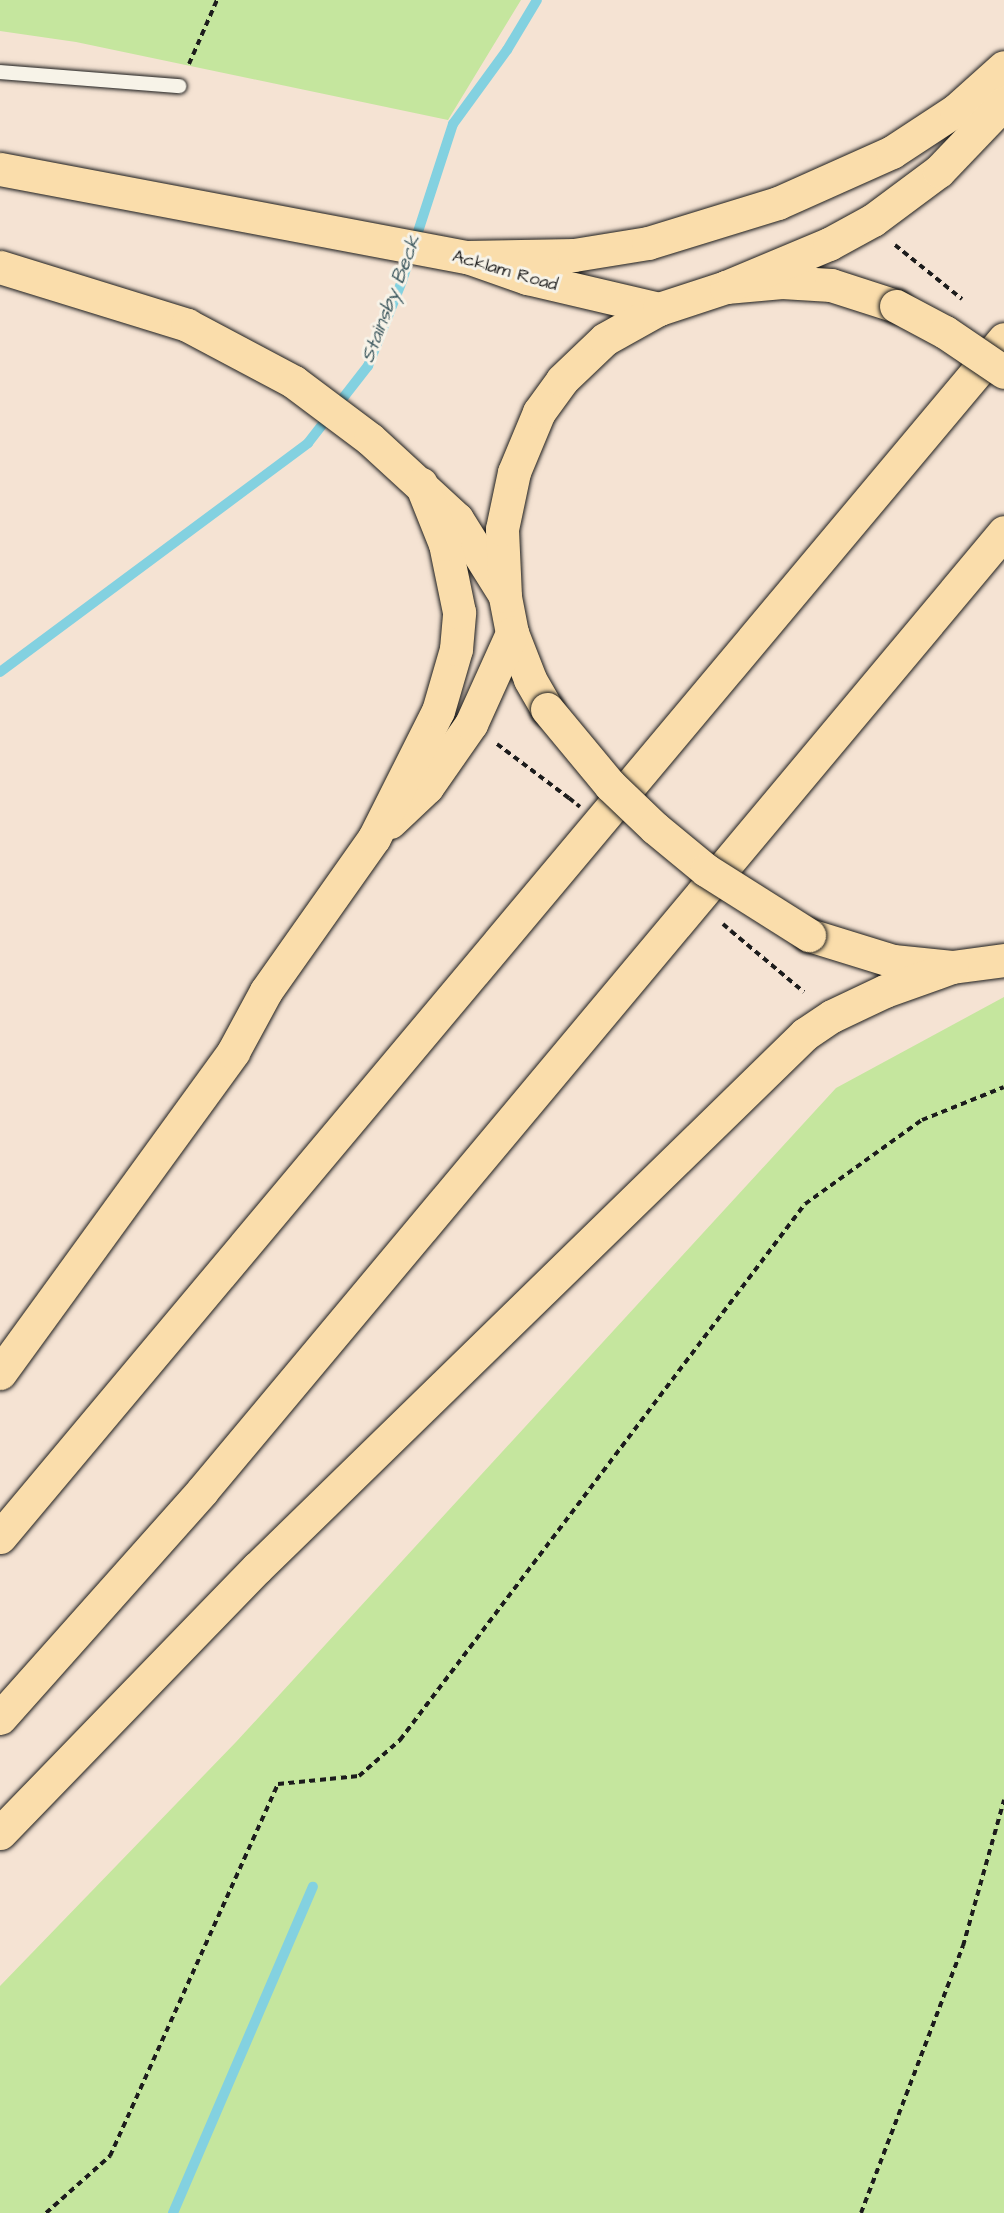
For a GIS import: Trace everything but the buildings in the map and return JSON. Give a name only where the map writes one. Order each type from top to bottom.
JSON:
[{"type":"main road","points":[[457,255],[573,255],[648,243],[778,204],[892,152],[956,110],[1004,67]]},
{"type":"main road","points":[[952,967],[893,961],[809,935],[706,870],[655,828],[610,785],[547,709],[530,679],[512,633],[505,596],[502,529],[514,472],[539,412],[562,380],[605,339],[659,309],[726,287],[829,244],[873,220],[939,171],[1004,103]]},
{"type":"main road","name":"Acklam Road","points":[[0,169],[457,255],[527,278],[659,309]]},
{"type":"main road","points":[[0,267],[187,325],[294,381],[370,439],[457,519],[505,596]]},
{"type":"main road","points":[[726,287],[782,282],[831,285],[896,306],[945,332],[1004,372]]},
{"type":"main road","points":[[0,1537],[1004,339]]},
{"type":"main road","points":[[0,1373],[232,1052],[266,991],[374,838],[438,711],[456,649],[459,612],[445,544],[421,484]]},
{"type":"main road","points":[[0,1718],[202,1491],[1004,532]]},
{"type":"main road","points":[[374,838],[427,787],[471,724],[512,633]]},
{"type":"main road","points":[[0,1833],[257,1568],[762,1073],[805,1034],[832,1016],[885,991],[952,967],[1004,960]]},
{"type":"lane","points":[[0,72],[179,86]]},
{"type":"path","points":[[179,86],[217,0]]},
{"type":"path","points":[[886,237],[968,304]]},
{"type":"path","points":[[471,724],[569,798]]},
{"type":"path","points":[[731,931],[832,1016]]},
{"type":"path","points":[[46,2213],[110,2156],[278,1784],[359,1776],[400,1740],[805,1204],[922,1120],[1004,1087]]},
{"type":"path","points":[[861,2213],[963,1946],[1004,1800]]},
{"type":"green space","points":[[0,0],[521,0],[448,120],[76,42],[0,31]]},
{"type":"green space","points":[[1004,997],[1004,2213],[0,2213],[0,1986],[236,1742],[836,1088]]},
{"type":"waterway","name":"Stainsby Beck","points":[[0,672],[308,443],[368,366],[402,281],[453,124],[507,50],[537,0]]},
{"type":"waterway","points":[[173,2213],[313,1887]]}]
